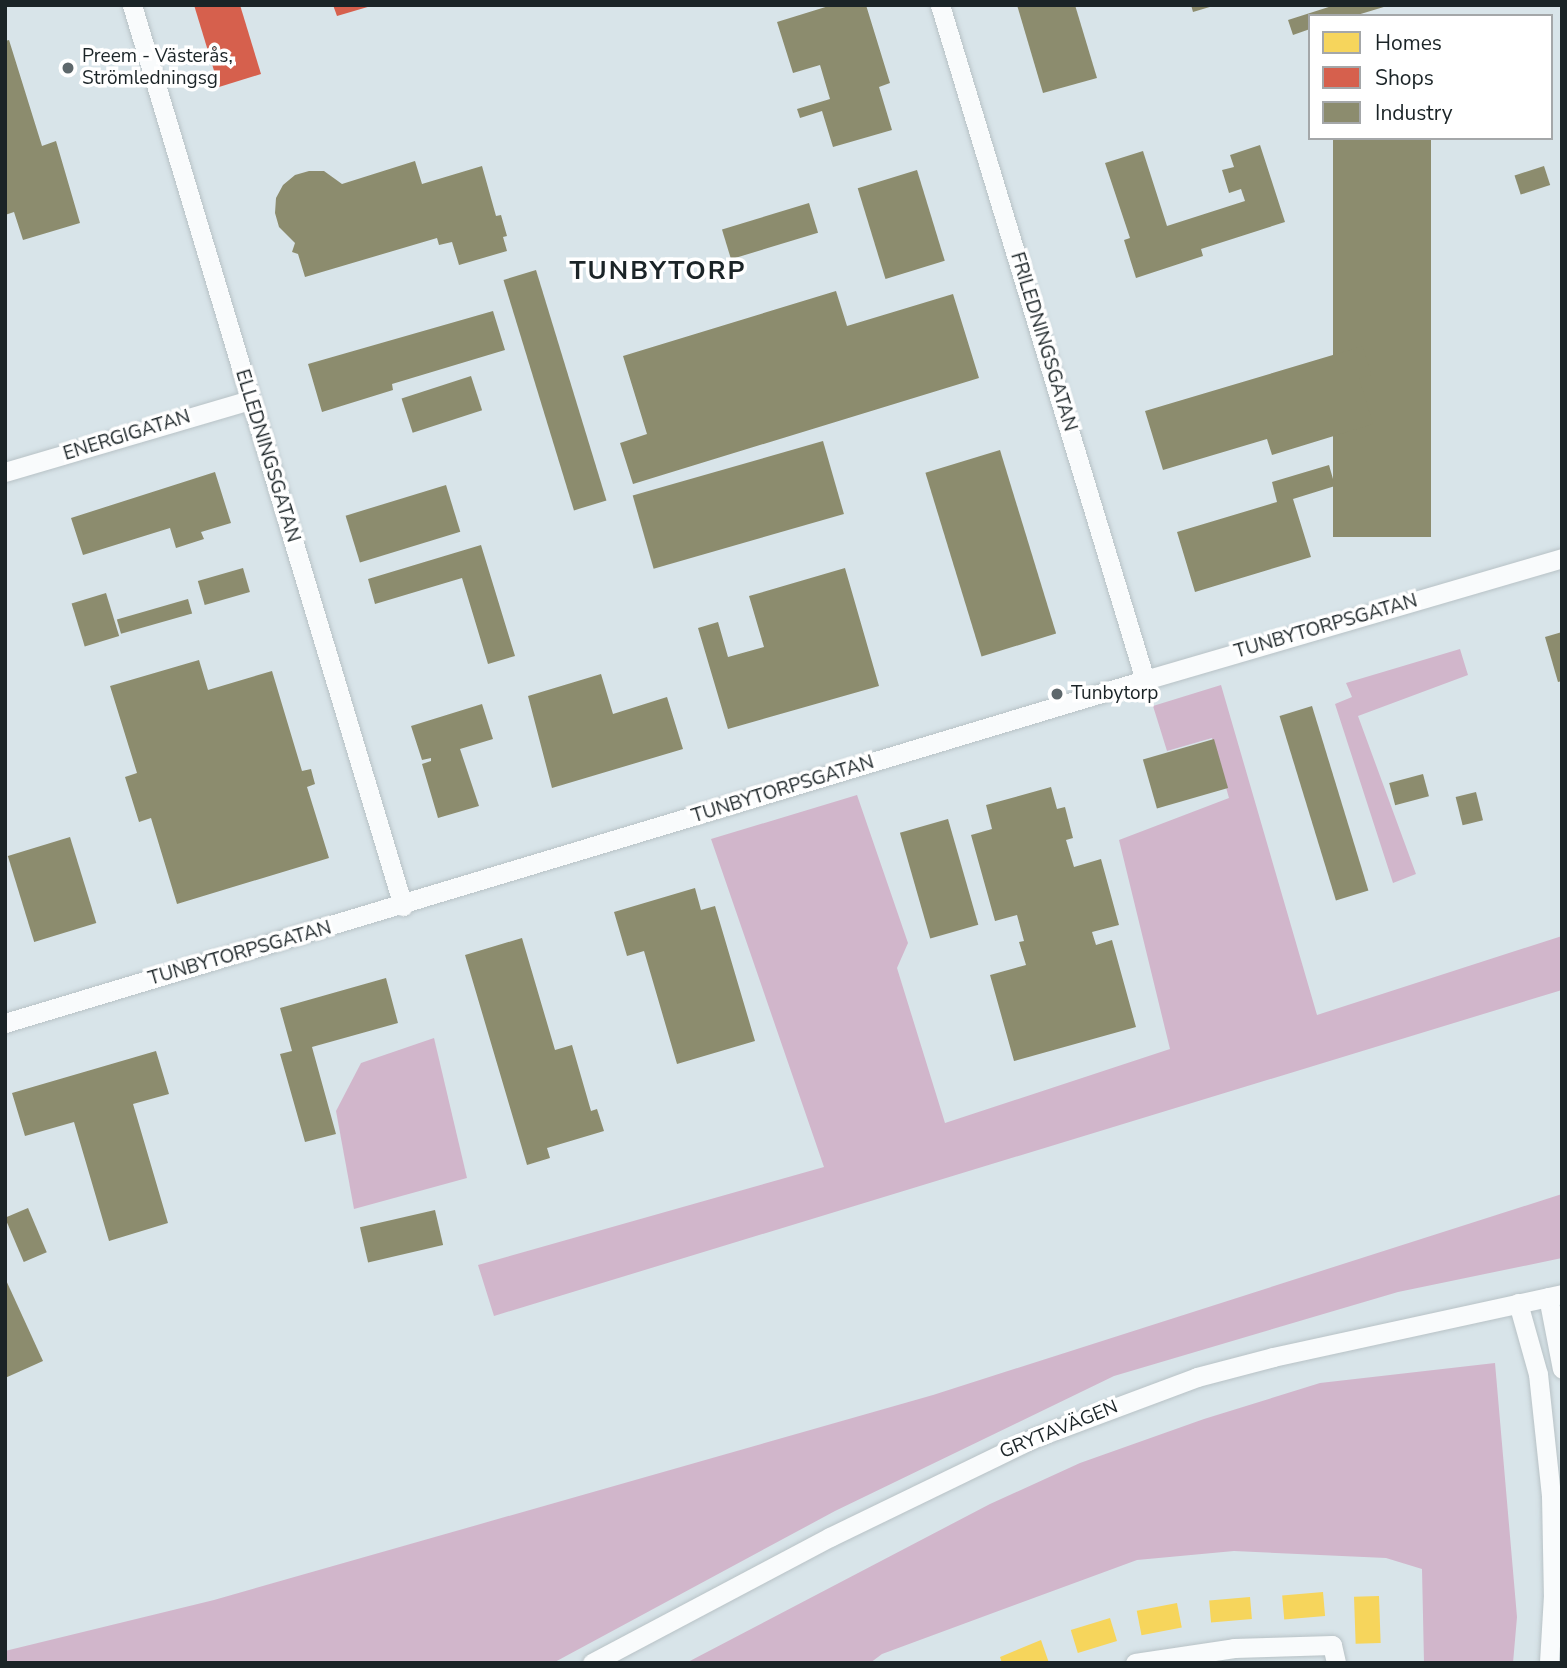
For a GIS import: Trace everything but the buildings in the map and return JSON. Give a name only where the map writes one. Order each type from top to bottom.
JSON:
[{"type":"street","name":"ELLEDNINGSGATAN","points":[[132,5],[403,906]]},
{"type":"street","name":"FRILEDNINGSGATAN","points":[[940,5],[1145,680]]},
{"type":"street","name":"ENERGIGATAN","points":[[5,472],[250,400]]},
{"type":"street","name":"TUNBYTORPSGATAN","points":[[5,1023],[403,906],[1145,680],[1562,558]]},
{"type":"street","name":"GRYTAVÄGEN","points":[[592,1663],[830,1537],[1034,1438],[1197,1377],[1273,1357],[1555,1295]]},
{"type":"street","points":[[1555,1295],[1562,1369]]},
{"type":"street","points":[[1518,1303],[1538,1374],[1551,1495],[1553,1595],[1549,1663]]},
{"type":"street","points":[[1135,1663],[1234,1648],[1332,1644],[1336,1663]]},
{"type":"shaded area","points":[[1460,649],[1468,675],[1358,716],[1416,874],[1393,883],[1335,704],[1352,697],[1346,683]]},
{"type":"shaded area","points":[[1221,685],[1317,1015],[1562,936],[1562,990],[494,1316],[478,1265],[824,1167],[711,839],[857,795],[908,943],[897,968],[945,1123],[1170,1049],[1119,840],[1229,798],[1212,738],[1167,751],[1153,706]]},
{"type":"shaded area","points":[[434,1038],[467,1178],[354,1209],[336,1111],[361,1063]]},
{"type":"shaded area","points":[[1562,1194],[1562,1258],[1398,1292],[1114,1376],[835,1511],[553,1663],[5,1663],[5,1651],[214,1600],[933,1395]]},
{"type":"shaded area","points":[[1495,1363],[1517,1617],[1513,1663],[1424,1663],[1422,1569],[1386,1558],[1234,1551],[1137,1560],[882,1654],[870,1663],[686,1663],[990,1504],[1080,1463],[1204,1419],[1320,1383]]},
{"type":"place","name":"Preem - Västerås, Strömledningsg","points":[[68,68]]},
{"type":"place","name":"Tunbytorp","points":[[1057,694]]},
{"type":"district","name":"TUNBYTORP","points":[[658,271]]}]
